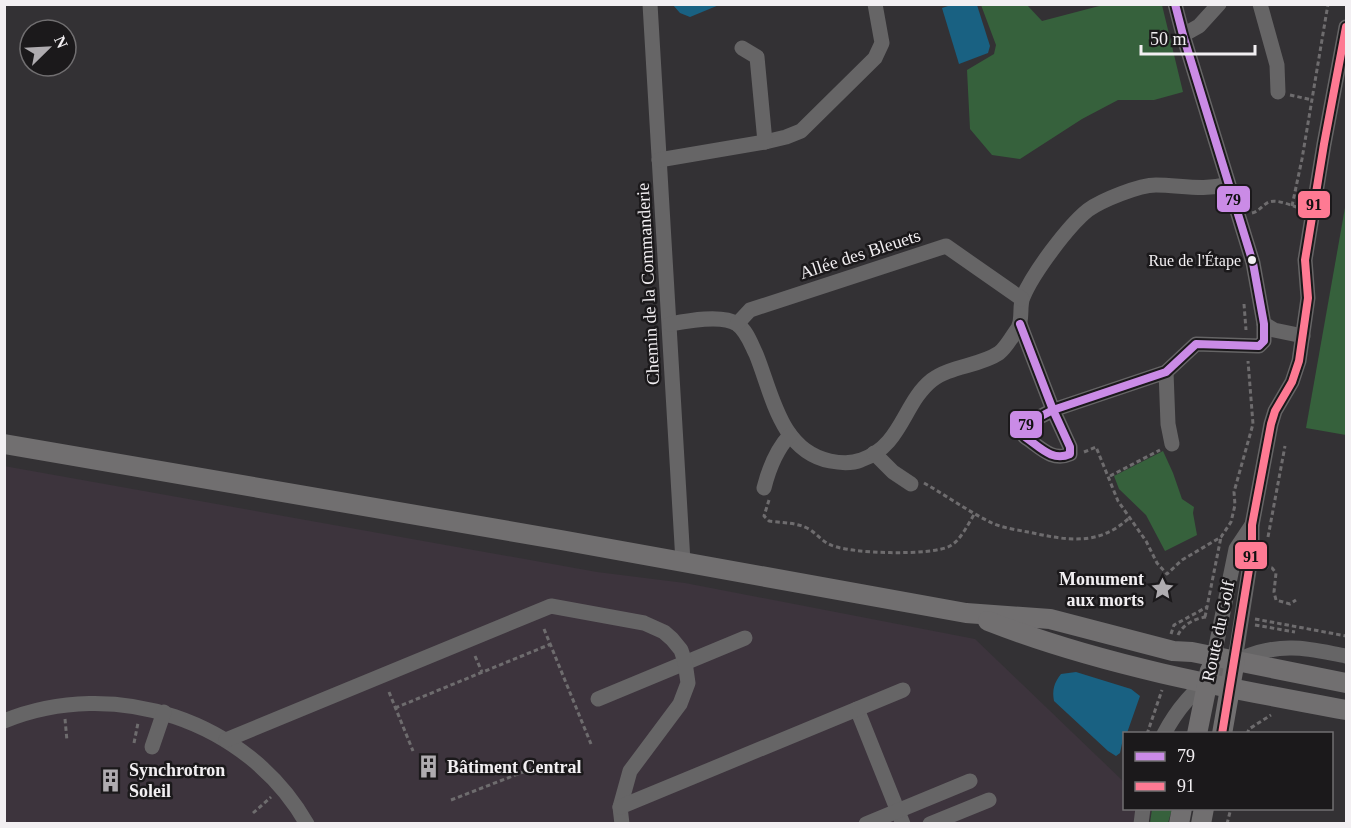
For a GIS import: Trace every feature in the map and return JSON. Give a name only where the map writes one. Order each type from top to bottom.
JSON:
[{"type":"main road","points":[[4,444],[966,613],[1050,620],[1173,651],[1214,656],[1347,683]]},
{"type":"main road","points":[[966,613],[1071,649],[1153,671],[1229,689],[1347,710]]},
{"type":"main road","name":"Route du Golf","points":[[1197,732],[1214,656]]},
{"type":"main road","name":"Route du Golf","points":[[1222,732],[1235,660]]},
{"type":"street","name":"Chemin de la Commanderie","points":[[650,4],[683,562]]},
{"type":"street","points":[[659,160],[765,142],[801,131],[874,58],[882,43],[875,4]]},
{"type":"street","points":[[1175,4],[1182,35],[1253,263],[1264,324],[1264,341],[1259,346],[1196,344],[1166,372],[1053,410],[1026,424],[1025,437],[1054,456],[1061,458],[1070,453],[1070,447],[1053,410],[1020,324],[1022,299],[1034,276],[1065,235],[1087,211],[1101,203],[1153,185],[1213,188],[1228,184]]},
{"type":"street","points":[[1182,35],[1199,26],[1219,4]]},
{"type":"street","points":[[1260,4],[1277,65],[1278,92]]},
{"type":"street","name":"Route du Golf","points":[[1235,660],[1252,551],[1252,525],[1271,424],[1275,411],[1292,382],[1299,361],[1308,298],[1305,260],[1324,144],[1347,27]]},
{"type":"street","points":[[742,48],[757,57],[765,142]]},
{"type":"street","name":"Allée des Bleuets","points":[[737,324],[750,310],[946,246],[1022,299]]},
{"type":"street","points":[[670,324],[713,319],[737,324],[748,336],[774,404],[790,435],[804,450],[821,459],[843,463],[861,461],[891,440],[923,388],[933,379],[999,352],[1020,324]]},
{"type":"street","points":[[1264,324],[1274,330],[1302,336]]},
{"type":"street","points":[[1166,372],[1168,424],[1172,444]]},
{"type":"street","points":[[764,488],[769,469],[780,446],[790,435]]},
{"type":"street","points":[[874,453],[893,472],[911,484]]},
{"type":"street","name":"Route du Golf","points":[[1214,656],[1236,549],[1252,525]]},
{"type":"street","points":[[226,740],[551,606],[644,623],[664,632],[681,650],[688,682],[680,704],[630,771],[620,807],[622,824]]},
{"type":"street","points":[[598,699],[745,638]]},
{"type":"street","points":[[1165,732],[1190,696],[1235,660],[1266,651],[1291,648],[1347,656]]},
{"type":"street","points":[[620,807],[903,690]]},
{"type":"street","points":[[4,721],[30,712],[64,705],[104,703],[164,712],[209,730],[252,758],[281,788],[307,824]]},
{"type":"street","points":[[857,709],[901,817]]},
{"type":"street","points":[[152,747],[164,712]]},
{"type":"street","points":[[866,824],[901,817],[970,781]]},
{"type":"street","points":[[931,823],[989,800]]},
{"type":"path","points":[[1292,207],[1328,4]]},
{"type":"path","points":[[1278,92],[1312,100]]},
{"type":"path","points":[[1244,215],[1259,211],[1273,201],[1314,212]]},
{"type":"path","points":[[1205,617],[1221,537],[1231,522],[1235,505],[1234,492],[1253,424],[1243,295]]},
{"type":"path","points":[[1109,476],[1172,444]]},
{"type":"path","points":[[1070,453],[1088,451],[1096,447],[1109,476],[1113,493],[1146,541],[1157,563],[1167,574],[1182,560],[1221,537]]},
{"type":"path","points":[[911,484],[921,481],[994,524],[1066,540],[1093,537],[1108,532],[1129,518]]},
{"type":"path","points":[[764,488],[771,492],[764,516],[769,521],[797,524],[810,530],[832,546],[857,550],[886,553],[941,550],[957,541],[975,513]]},
{"type":"path","points":[[1263,566],[1272,568],[1276,573],[1274,592],[1276,600],[1290,604],[1296,600]]},
{"type":"path","points":[[1206,607],[1213,611]]},
{"type":"path","points":[[1169,641],[1174,625],[1206,607]]},
{"type":"path","points":[[1176,641],[1181,629],[1198,618],[1211,617]]},
{"type":"path","points":[[1247,618],[1347,636]]},
{"type":"path","points":[[544,629],[591,744]]},
{"type":"path","points":[[395,708],[550,644]]},
{"type":"path","points":[[476,656],[482,672]]},
{"type":"path","points":[[1148,732],[1162,688]]},
{"type":"path","points":[[389,692],[413,751]]},
{"type":"path","points":[[64,705],[68,741]]},
{"type":"path","points":[[134,743],[141,707]]},
{"type":"path","points":[[1248,732],[1269,715],[1280,716]]},
{"type":"path","points":[[451,801],[536,767]]},
{"type":"path","points":[[253,813],[281,788]]},
{"type":"shaded area","points":[[4,466],[597,572],[685,583],[975,639],[1123,781],[1123,810],[1152,810],[1148,824],[5,823]]},
{"type":"green space","points":[[981,5],[1027,5],[1042,21],[1103,5],[1162,5],[1183,92],[1154,100],[1118,100],[1082,119],[1020,159],[992,155],[970,129],[967,70],[994,54],[996,45]]},
{"type":"green space","points":[[1346,202],[1346,435],[1306,428]]},
{"type":"green space","points":[[1163,451],[1182,499],[1194,507],[1197,535],[1165,551],[1146,515],[1119,489],[1114,476]]},
{"type":"green space","points":[[1152,810],[1172,810],[1168,823],[1150,823]]},
{"type":"water","points":[[673,5],[719,5],[690,17],[680,13]]},
{"type":"water","points":[[951,5],[977,5],[990,46],[988,53],[959,64],[942,8]]},
{"type":"water","points":[[1076,672],[1131,689],[1140,696],[1127,732],[1123,732],[1120,753],[1116,756],[1054,701],[1054,687],[1061,674]]},
{"type":"transit line","name":"79","points":[[1020,324],[1053,410],[1070,447],[1070,454],[1057,456],[1046,452],[1025,437],[1026,424],[1053,410],[1166,372],[1196,344],[1259,346],[1264,341],[1264,324],[1253,263],[1175,4]]},
{"type":"transit line","name":"91","points":[[1222,732],[1252,551],[1252,525],[1271,424],[1275,411],[1292,382],[1299,361],[1308,298],[1305,260],[1346,27]]},
{"type":"place","name":"Rue de l'Étape","points":[[1252,260]]},
{"type":"place","name":"Monument aux morts","points":[[1162,589]]},
{"type":"place","name":"Bâtiment Central","points":[[429,767]]},
{"type":"place","name":"Synchrotron Soleil","points":[[111,780]]}]
